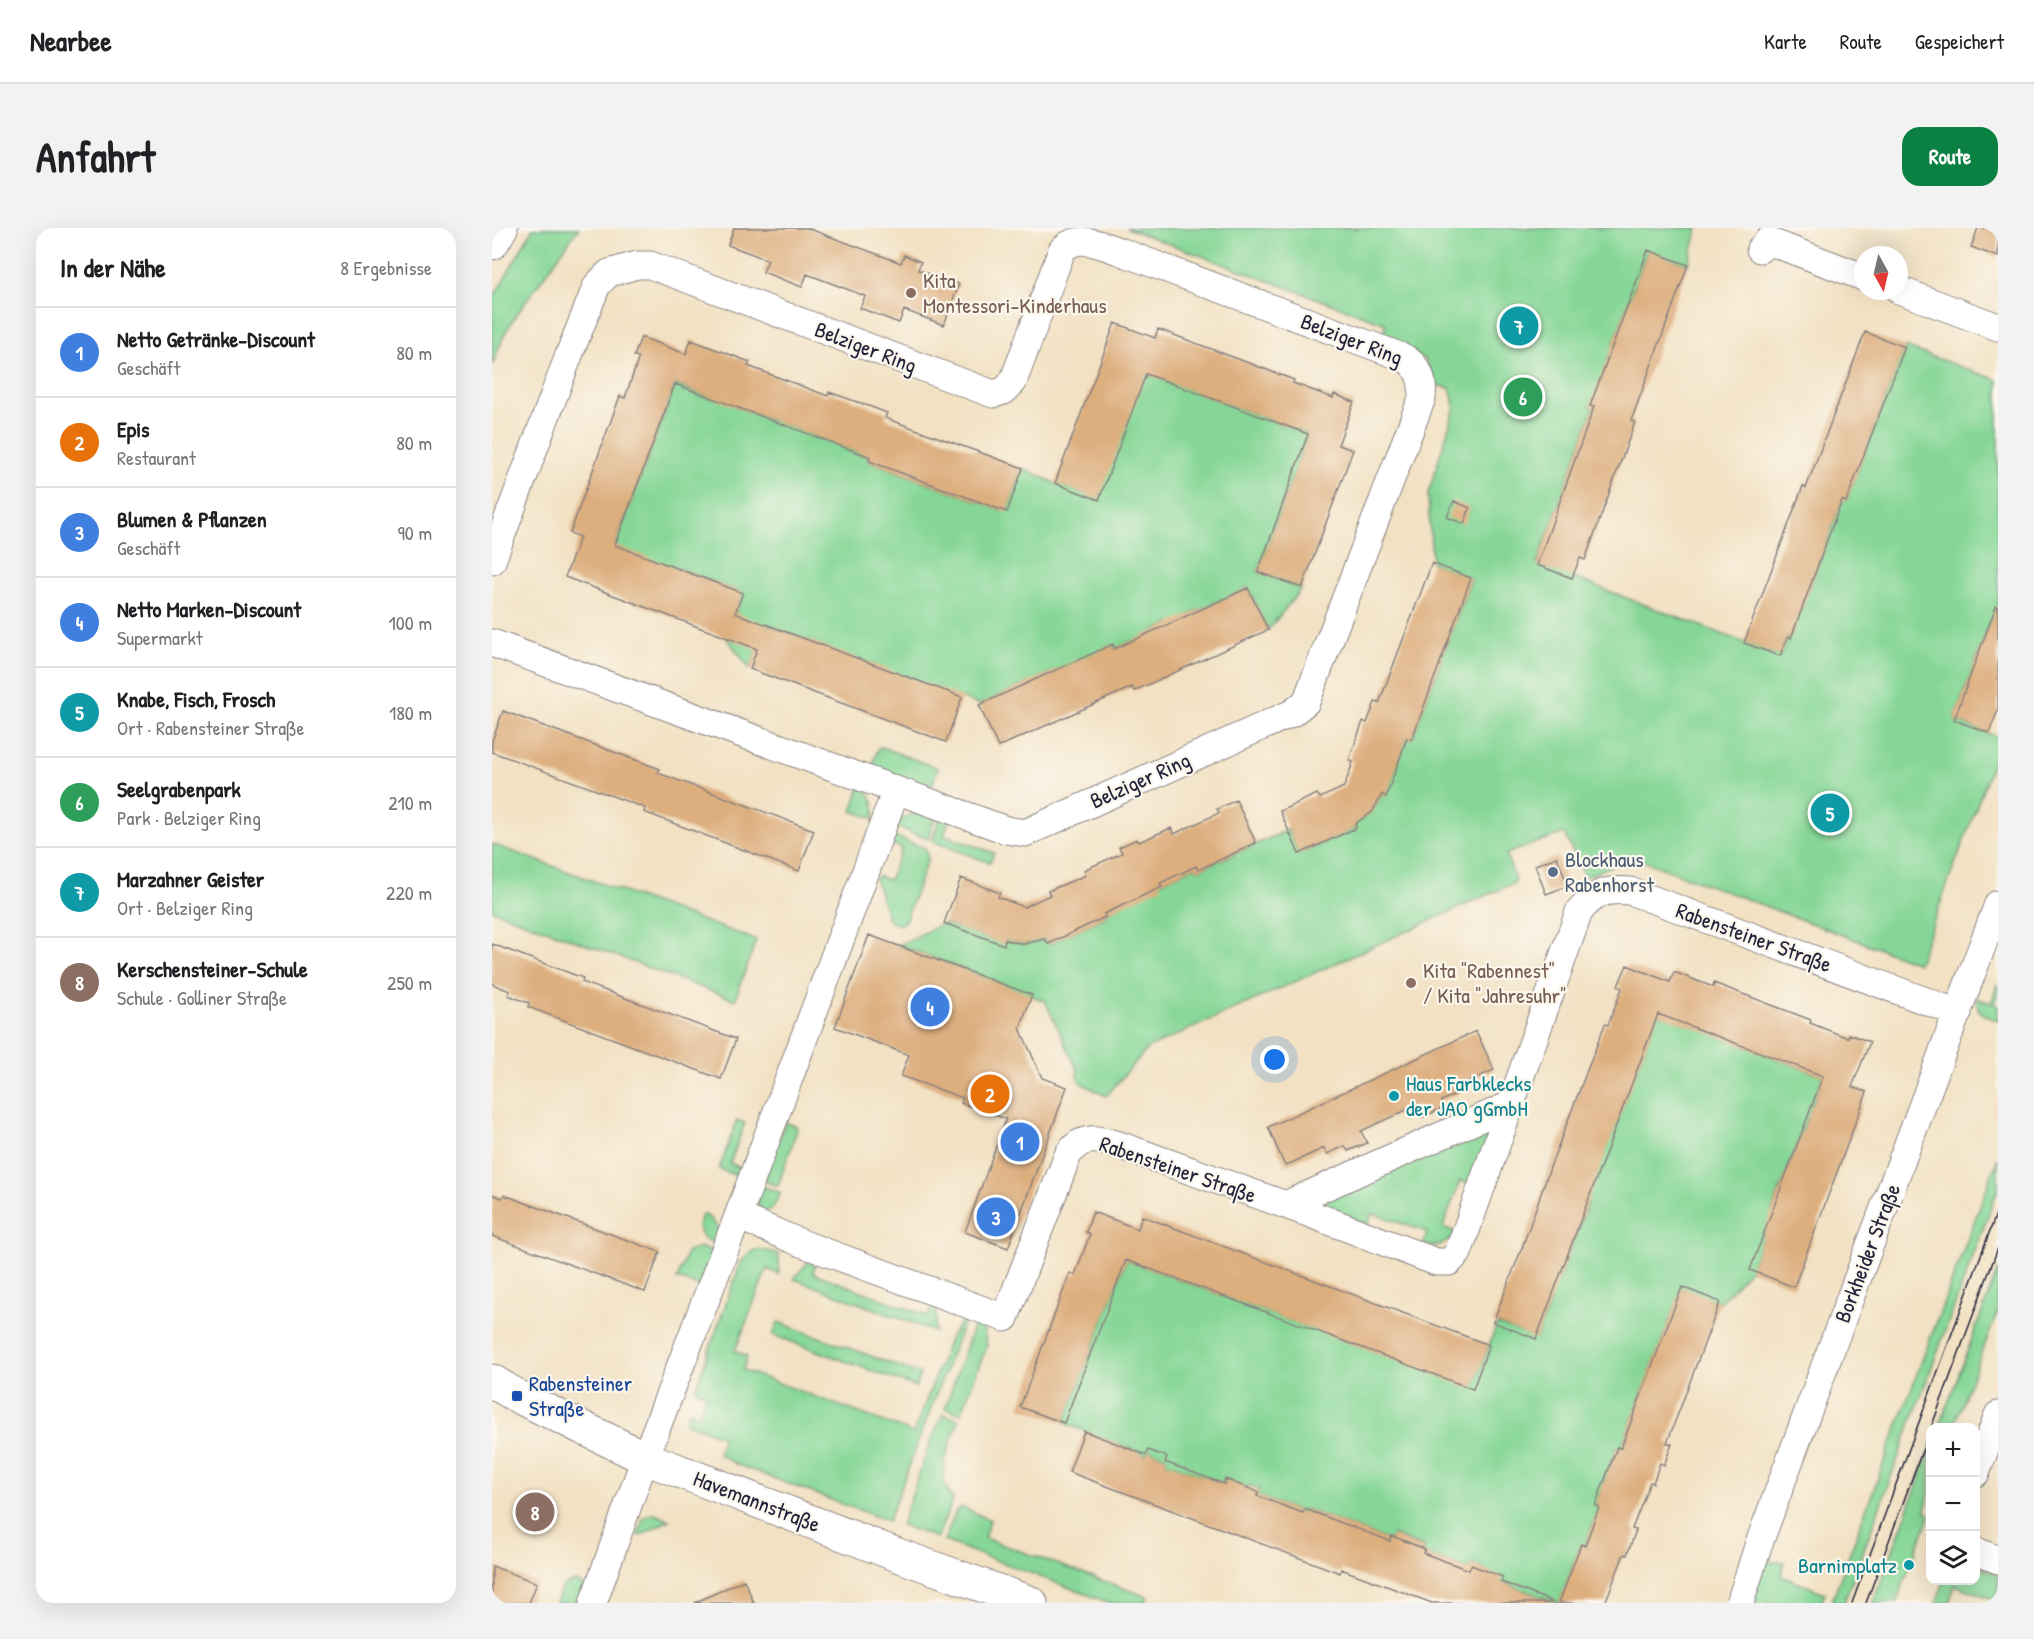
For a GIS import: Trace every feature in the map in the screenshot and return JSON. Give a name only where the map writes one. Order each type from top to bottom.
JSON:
[{"type":"main road","points":[[492,243],[501,228]]},
{"type":"main road","name":"Havemannstraße","points":[[492,1381],[517,1396],[645,1458],[903,1557],[1031,1603]]},
{"type":"street","name":"Belziger Ring","points":[[492,561],[568,355],[597,285],[609,273],[622,268],[650,265],[993,394],[1004,392],[1013,382],[1062,250],[1068,243],[1078,240],[1119,252],[1405,358],[1415,364],[1424,385],[1422,398],[1306,702],[1292,713],[1025,833],[1006,830],[492,643]]},
{"type":"street","points":[[1760,249],[1768,241],[1854,274]]},
{"type":"street","points":[[1908,293],[1998,327]]},
{"type":"street","points":[[593,1603],[645,1458],[738,1216],[896,790]]},
{"type":"street","name":"Rabensteiner Straße","points":[[738,1216],[801,1243],[1005,1318],[1061,1171],[1073,1148],[1085,1140],[1103,1140],[1286,1205],[1436,1262],[1449,1262],[1458,1253],[1580,912],[1589,900],[1600,893],[1612,890],[1630,891],[1958,1013]]},
{"type":"street","name":"Borkheider Straße","points":[[1740,1603],[1755,1555],[1842,1317],[1998,904]]},
{"type":"street","name":"Rabensteiner Straße","points":[[1286,1205],[1510,1105]]},
{"type":"street","points":[[1980,1462],[1998,1415]]},
{"type":"street","points":[[1980,1553],[1998,1560]]},
{"type":"green space","points":[[533,228],[579,228],[514,318],[504,335],[492,366],[492,300]]},
{"type":"green space","points":[[1126,228],[1698,228],[1688,265],[1647,251],[1537,564],[1780,656],[1788,636],[1791,637],[1842,500],[1846,501],[1905,347],[1998,380],[1998,611],[1990,622],[1954,720],[1998,737],[1998,749],[1918,963],[1633,857],[1585,877],[1564,833],[1506,854],[1516,882],[1148,1048],[1106,1096],[1081,1083],[1077,1075],[1078,1071],[1045,1001],[899,945],[944,923],[1004,944],[1005,940],[1024,944],[1045,939],[1048,944],[1105,917],[1104,914],[1160,883],[1196,866],[1198,870],[1288,830],[1299,854],[1356,828],[1355,824],[1372,812],[1382,794],[1386,796],[1407,738],[1412,739],[1471,579],[1432,563],[1428,494],[1455,407],[1450,388],[1436,385],[1425,359],[1382,337],[1386,324]]},
{"type":"green space","points":[[1142,372],[1308,434],[1258,572],[1302,588],[1268,630],[1248,588],[1191,614],[1173,627],[1171,623],[1154,631],[1136,644],[1134,640],[1114,649],[1113,645],[979,705],[767,625],[750,669],[726,637],[743,593],[683,570],[614,549],[675,385],[714,399],[716,395],[735,402],[734,406],[870,457],[869,461],[1007,512],[1023,468],[1055,483],[1099,499]]},
{"type":"green space","points":[[881,747],[938,768],[930,790],[871,769],[878,748]]},
{"type":"green space","points":[[860,787],[873,800],[874,819],[852,811]]},
{"type":"green space","points":[[917,812],[936,815],[928,839],[896,827],[902,819]]},
{"type":"green space","points":[[940,817],[949,820],[944,835],[994,853],[990,863],[932,841]]},
{"type":"green space","points":[[891,835],[925,848],[928,858],[905,922],[901,924],[888,919],[875,879],[877,876],[889,880],[902,848],[888,843]]},
{"type":"green space","points":[[492,844],[756,940],[735,1000],[492,910]]},
{"type":"green space","points":[[1998,983],[1998,994],[1994,1004],[1998,1006],[1998,1020],[1989,1018],[1978,1009],[1976,998],[1991,1003]]},
{"type":"green space","points":[[1658,1013],[1823,1076],[1772,1211],[1776,1214],[1765,1231],[1750,1270],[1720,1302],[1682,1288],[1621,1448],[1617,1447],[1595,1506],[1599,1507],[1585,1546],[1581,1544],[1559,1603],[1501,1582],[1483,1568],[1472,1564],[1469,1570],[1423,1553],[1425,1548],[1393,1535],[1390,1541],[1305,1509],[1303,1513],[1257,1496],[1259,1489],[1225,1479],[1224,1484],[1165,1462],[1167,1457],[1148,1450],[1146,1455],[1064,1423],[1126,1260],[1473,1388],[1497,1324],[1536,1338],[1551,1301],[1547,1298],[1559,1279],[1588,1203],[1544,1186],[1552,1162],[1595,1179]]},
{"type":"green space","points":[[737,1120],[745,1123],[730,1163],[745,1170],[742,1178],[719,1169]]},
{"type":"green space","points":[[785,1122],[798,1127],[778,1186],[764,1181]]},
{"type":"green space","points":[[1492,1123],[1473,1185],[1460,1181],[1443,1227],[1457,1232],[1450,1240],[1433,1246],[1423,1245],[1427,1232],[1372,1213],[1368,1225],[1326,1211],[1325,1198]]},
{"type":"green space","points":[[1998,1158],[1998,1189],[1844,1603],[1831,1603]]},
{"type":"green space","points":[[761,1186],[781,1193],[772,1209],[761,1213],[758,1197]]},
{"type":"green space","points":[[703,1213],[716,1226],[719,1234],[718,1244],[704,1239],[698,1226]]},
{"type":"green space","points":[[700,1247],[715,1252],[702,1287],[677,1279],[687,1252]]},
{"type":"green space","points":[[759,1249],[779,1254],[779,1274],[767,1269],[735,1351],[747,1356],[743,1370],[914,1433],[950,1337],[966,1316],[888,1521],[738,1465],[718,1454],[723,1437],[685,1422],[689,1411],[699,1415],[706,1394],[695,1389],[741,1262],[752,1251]]},
{"type":"green space","points":[[812,1257],[817,1259],[813,1273],[928,1316],[934,1303],[937,1304],[935,1332],[794,1279]]},
{"type":"green space","points":[[1998,1269],[1998,1311],[1955,1423],[1940,1423]]},
{"type":"green space","points":[[976,1319],[983,1327],[987,1345],[961,1414],[945,1408]]},
{"type":"green space","points":[[778,1322],[920,1374],[916,1387],[773,1335]]},
{"type":"green space","points":[[943,1414],[959,1420],[945,1460],[944,1470],[947,1490],[953,1500],[937,1538],[901,1525],[930,1443]]},
{"type":"green space","points":[[1926,1462],[1926,1525],[1896,1603],[1873,1603]]},
{"type":"green space","points":[[961,1507],[990,1520],[984,1538],[1148,1597],[1145,1603],[1110,1603],[944,1541],[956,1511]]},
{"type":"green space","points":[[653,1513],[669,1520],[638,1535],[643,1518]]},
{"type":"green space","points":[[1785,1562],[1781,1576],[1825,1593],[1821,1603],[1752,1603],[1764,1563]]},
{"type":"green space","points":[[1980,1567],[1998,1574],[1998,1601],[1955,1585],[1980,1585]]},
{"type":"green space","points":[[575,1581],[586,1590],[583,1603],[556,1603],[562,1586]]},
{"type":"green space","points":[[1943,1585],[1955,1585],[1949,1603],[1936,1603]]},
{"type":"building","points":[[734,228],[807,228],[901,263],[904,255],[921,262],[918,270],[959,284],[944,325],[904,310],[899,323],[860,308],[865,296],[807,274],[802,287],[763,272],[768,260],[728,245]]},
{"type":"building","points":[[1978,228],[1998,228],[1998,257],[1971,247]]},
{"type":"building","points":[[1648,250],[1688,265],[1631,421],[1635,422],[1585,560],[1580,558],[1572,578],[1537,565],[1594,407],[1590,406]]},
{"type":"building","points":[[1115,323],[1155,338],[1158,329],[1294,380],[1293,383],[1333,398],[1334,394],[1354,402],[1338,445],[1353,450],[1302,588],[1258,572],[1308,434],[1146,374],[1099,500],[1055,483]]},
{"type":"building","points":[[1865,332],[1905,347],[1846,502],[1842,500],[1791,638],[1788,636],[1780,656],[1744,643],[1803,486],[1806,488]]},
{"type":"building","points":[[641,337],[686,354],[691,340],[750,362],[748,366],[828,396],[829,392],[866,405],[887,413],[885,418],[1023,468],[1007,512],[869,461],[870,457],[675,384],[615,545],[743,593],[735,613],[962,697],[946,742],[750,669],[757,649],[565,577],[580,537],[570,533],[620,396],[625,398],[639,357],[634,356]]},
{"type":"building","points":[[1454,501],[1470,508],[1464,524],[1447,517]]},
{"type":"building","points":[[1432,563],[1471,578],[1412,739],[1407,738],[1386,797],[1382,794],[1372,812],[1355,824],[1356,828],[1299,854],[1280,811],[1317,794],[1320,798],[1344,787],[1353,762],[1349,760],[1363,721],[1367,723],[1375,702],[1379,703]]},
{"type":"building","points":[[1248,588],[1268,630],[1134,691],[1132,687],[998,747],[979,705],[1113,644],[1114,649]]},
{"type":"building","points":[[1996,606],[1998,607],[1998,710],[1989,733],[1954,720]]},
{"type":"building","points":[[503,711],[660,769],[658,773],[814,830],[799,871],[644,812],[645,808],[492,752],[492,741]]},
{"type":"building","points":[[1236,800],[1256,843],[1198,870],[1196,866],[1160,883],[1162,887],[1048,944],[1045,939],[1024,944],[1005,940],[1004,945],[944,923],[961,878],[1000,893],[998,897],[1024,907],[1050,895],[1048,891],[1086,875],[1084,870],[1122,853],[1119,847],[1137,839],[1139,842],[1171,828],[1174,834],[1219,813],[1217,809]]},
{"type":"building","points":[[1557,857],[1568,886],[1546,894],[1535,865]]},
{"type":"building","points":[[869,935],[1032,995],[1020,1028],[1042,1078],[1067,1087],[1008,1248],[965,1232],[1006,1119],[961,1103],[963,1098],[901,1076],[909,1055],[835,1027]]},
{"type":"building","points":[[492,944],[583,978],[582,982],[736,1039],[721,1079],[528,1007],[529,1003],[508,995],[510,991],[492,984]]},
{"type":"building","points":[[1627,965],[1670,982],[1674,972],[1713,987],[1714,983],[1811,1020],[1810,1023],[1848,1038],[1849,1034],[1870,1042],[1852,1087],[1867,1092],[1794,1287],[1750,1270],[1823,1076],[1658,1014],[1536,1339],[1493,1322],[1605,1024],[1608,1025],[1622,988],[1618,986]]},
{"type":"building","name":"Haus Farbklecks der JAO gGmbH","points":[[1476,1031],[1494,1070],[1456,1087],[1459,1093],[1441,1101],[1443,1108],[1423,1117],[1417,1105],[1361,1131],[1367,1143],[1348,1151],[1345,1146],[1327,1154],[1324,1148],[1285,1166],[1268,1127]]},
{"type":"building","points":[[492,1194],[502,1198],[504,1195],[660,1252],[645,1292],[492,1236]]},
{"type":"building","points":[[1093,1212],[1138,1229],[1142,1216],[1489,1345],[1473,1389],[1126,1260],[1064,1423],[1020,1407],[1070,1273],[1075,1275],[1090,1234],[1086,1232]]},
{"type":"building","points":[[1682,1287],[1720,1302],[1667,1443],[1672,1444],[1664,1465],[1660,1463],[1653,1483],[1650,1482],[1632,1529],[1636,1530],[1627,1555],[1624,1554],[1605,1603],[1559,1603],[1581,1544],[1585,1546],[1599,1507],[1595,1506],[1617,1447],[1621,1448]]},
{"type":"building","points":[[1084,1431],[1146,1455],[1148,1450],[1167,1457],[1165,1462],[1224,1484],[1225,1479],[1258,1492],[1257,1496],[1303,1513],[1305,1509],[1390,1541],[1392,1536],[1425,1549],[1423,1553],[1469,1570],[1471,1565],[1503,1577],[1501,1582],[1551,1601],[1551,1603],[1432,1603],[1341,1569],[1340,1573],[1069,1472]]},
{"type":"building","points":[[492,1566],[537,1583],[529,1603],[492,1603]]},
{"type":"building","points":[[744,1580],[754,1603],[694,1603]]},
{"type":"tram line","points":[[1852,1603],[1998,1209]]},
{"type":"tram line","points":[[1933,1423],[1998,1248]]},
{"type":"tram line","points":[[1866,1603],[1926,1441]]},
{"type":"place","name":"Kita Montessori-Kinderhaus","points":[[911,293]]},
{"type":"place","name":"Marzahner Geister","points":[[1519,326]]},
{"type":"place","name":"Seelgrabenpark","points":[[1523,397]]},
{"type":"place","name":"Knabe, Fisch, Frosch","points":[[1830,813]]},
{"type":"place","name":"Blockhaus Rabenhorst","points":[[1553,872]]},
{"type":"place","name":"Kita \"Rabennest\" / Kita \"Jahresuhr\"","points":[[1411,983]]},
{"type":"place","name":"Netto Marken-Discount","points":[[930,1007]]},
{"type":"place","name":"Epis","points":[[990,1094]]},
{"type":"place","name":"Haus Farbklecks der JAO gGmbH","points":[[1394,1096]]},
{"type":"place","name":"Netto Getränke-Discount","points":[[1020,1142]]},
{"type":"place","name":"Blumen & Pflanzen","points":[[996,1217]]},
{"type":"place","name":"Rabensteiner Straße","points":[[517,1396]]},
{"type":"place","name":"Kerschensteiner-Schule","points":[[535,1512]]},
{"type":"place","name":"Barnimplatz","points":[[1909,1565]]}]
